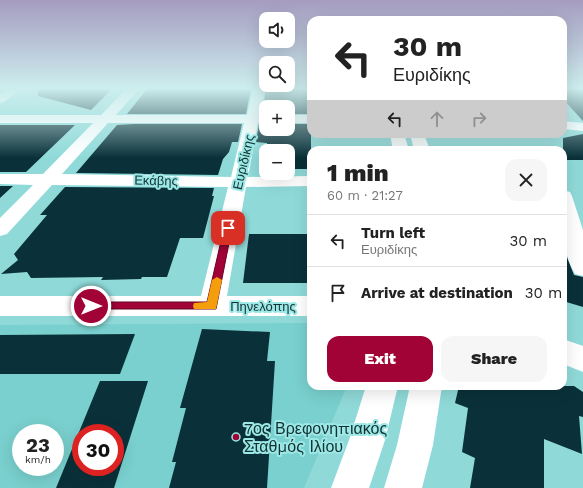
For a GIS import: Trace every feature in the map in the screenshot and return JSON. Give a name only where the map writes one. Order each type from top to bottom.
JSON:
[{"type":"street","points":[[0,230],[113,112]]},
{"type":"street","points":[[0,119],[259,119]]},
{"type":"street","name":"Ευριδίκης","points":[[212,306],[238,182],[259,119]]},
{"type":"street","points":[[295,119],[307,119]]},
{"type":"street","name":"Εκάβης","points":[[0,179],[50,178],[238,182],[307,181]]},
{"type":"street","points":[[567,210],[583,268]]},
{"type":"street","name":"Πηνελόπης","points":[[0,306],[307,306]]},
{"type":"street","points":[[567,353],[583,359]]},
{"type":"street","points":[[350,488],[367,440],[381,390]]},
{"type":"street","points":[[403,488],[415,445],[425,390]]},
{"type":"shaded area","points":[[307,323],[307,390],[345,390],[304,488],[0,488],[0,325]]},
{"type":"building","points":[[129,112],[246,112],[246,114],[127,114]]},
{"type":"building","points":[[295,112],[307,112],[307,114],[295,114]]},
{"type":"building","points":[[575,112],[583,112],[583,121]]},
{"type":"building","points":[[242,124],[238,142],[232,142],[229,152],[223,159],[218,175],[76,173],[117,125]]},
{"type":"building","points":[[259,124],[259,136],[295,136],[295,124],[307,124],[307,138],[311,138],[311,146],[307,146],[307,169],[295,169],[295,144],[256,142]]},
{"type":"building","points":[[0,125],[75,125],[26,172],[0,172]]},
{"type":"building","points":[[583,134],[583,160],[567,160],[567,146],[563,146],[563,138]]},
{"type":"building","points":[[0,186],[13,186],[0,198]]},
{"type":"building","points":[[65,187],[214,188],[212,196],[214,196],[203,238],[180,238],[167,277],[101,280],[103,277],[31,278],[27,272],[1,274],[18,260],[14,254],[47,215],[40,215]]},
{"type":"building","points":[[249,234],[307,234],[307,283],[243,283]]},
{"type":"building","points":[[567,257],[574,275],[583,277],[583,307],[567,302]]},
{"type":"building","points":[[202,329],[270,332],[267,361],[275,361],[267,488],[169,488],[176,462],[172,462],[186,408],[180,408]]},
{"type":"building","points":[[135,334],[120,374],[0,374],[0,335]]},
{"type":"building","points":[[100,381],[148,381],[124,457],[124,424],[82,424]]},
{"type":"building","points":[[567,386],[574,386],[583,392],[583,417],[579,416],[582,454],[544,439],[544,488],[470,488],[475,458],[462,452],[468,408],[455,403],[458,390],[567,390]]},
{"type":"building","points":[[72,449],[72,476],[118,476],[114,488],[56,488],[61,476],[64,476],[64,469]]},
{"type":"slow traffic","points":[[198,306],[212,306],[217,280]]},
{"type":"place","name":"7ος Βρεφονηπιακός Σταθμός Ιλίου","points":[[236,437]]},
{"type":"route","points":[[91,306],[212,306],[228,228]]}]
